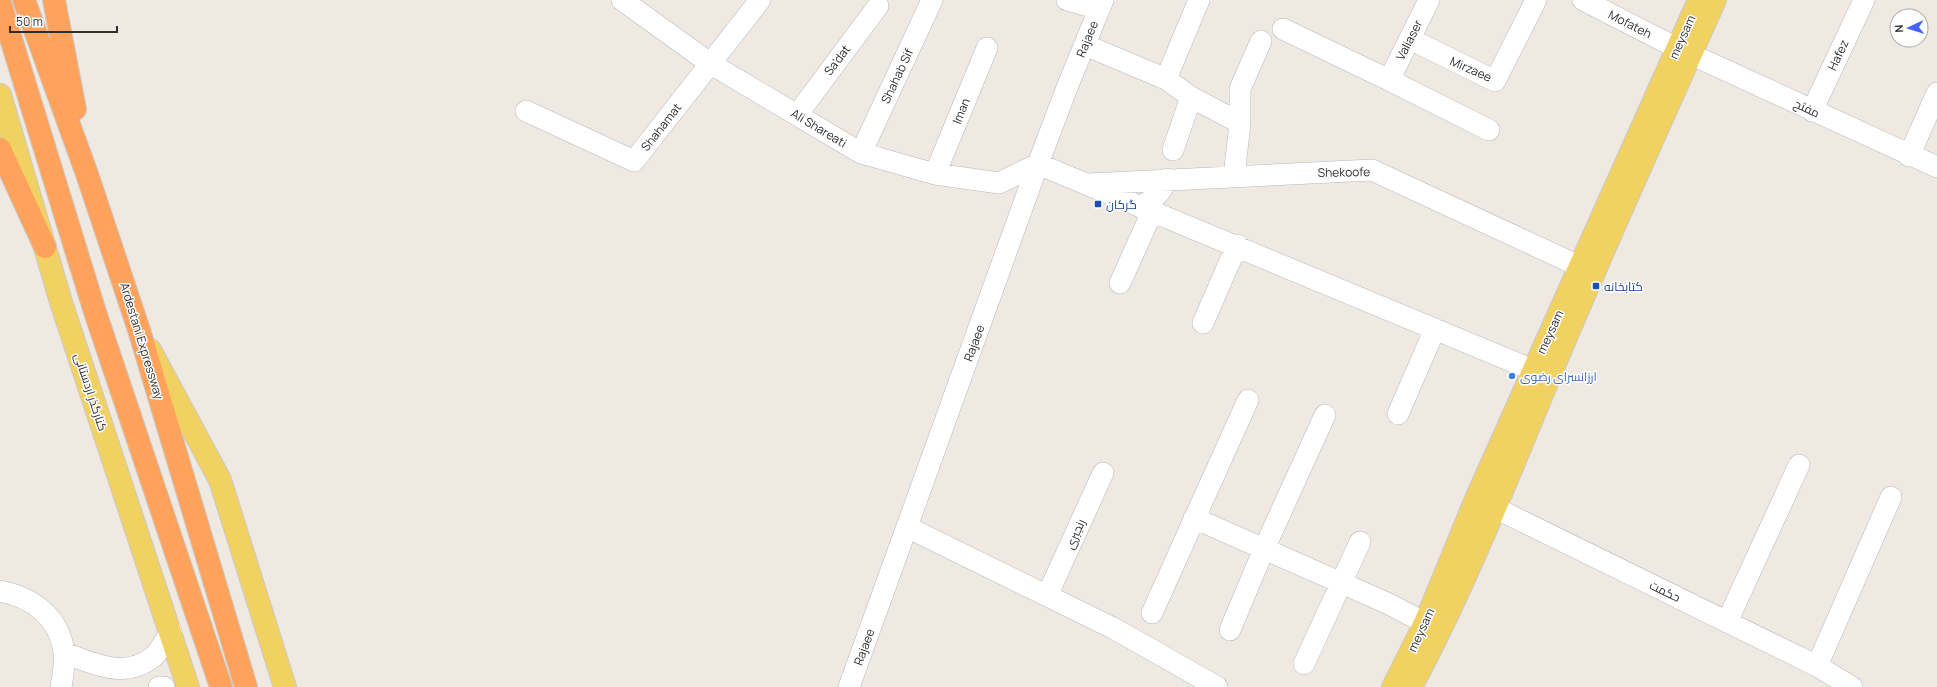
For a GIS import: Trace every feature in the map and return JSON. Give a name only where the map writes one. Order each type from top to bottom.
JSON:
[{"type":"highway","name":"Ardestani Expressway","points":[[24,0],[87,174],[139,330],[246,687]]},
{"type":"highway","points":[[54,0],[87,174]]},
{"type":"highway","points":[[0,3],[95,312],[221,687]]},
{"type":"highway","points":[[0,149],[45,248]]},
{"type":"main road","name":"meysam","points":[[1411,687],[1430,653],[1494,514],[1684,51],[1699,0]]},
{"type":"main road","name":"meysam","points":[[1393,687],[1425,623],[1473,505],[1580,267],[1684,51],[1716,0]]},
{"type":"main road","name":"کنارگذر اردستانی","points":[[0,95],[45,248],[188,687]]},
{"type":"main road","points":[[139,330],[220,480],[285,687]]},
{"type":"street","name":"Ali Shareati","points":[[622,0],[711,64],[861,153],[935,174],[999,183],[1038,164]]},
{"type":"street","name":"Shahamat","points":[[526,111],[634,161],[760,0]]},
{"type":"street","name":"Shahab Sif","points":[[861,153],[932,0]]},
{"type":"street","points":[[1067,0],[1101,5]]},
{"type":"street","points":[[1166,79],[1200,0]]},
{"type":"street","name":"Valiaser","points":[[1389,80],[1429,0]]},
{"type":"street","name":"Mirzaee","points":[[1410,39],[1495,82],[1536,0]]},
{"type":"street","name":"Mofateh","points":[[1583,0],[1684,51]]},
{"type":"street","name":"Hafez","points":[[1812,111],[1864,0]]},
{"type":"street","name":"Rajaee","points":[[850,687],[1038,164],[1068,85],[1101,5]]},
{"type":"street","name":"Sa'dat","points":[[797,115],[878,6]]},
{"type":"street","points":[[1282,29],[1489,130]]},
{"type":"street","points":[[1234,177],[1240,123],[1240,89],[1261,41]]},
{"type":"street","points":[[1085,45],[1166,79],[1191,97],[1240,123]]},
{"type":"street","name":"Iman","points":[[935,174],[987,48]]},
{"type":"street","name":"مفتح","points":[[1684,51],[1909,156],[1937,167]]},
{"type":"street","points":[[1909,156],[1937,93]]},
{"type":"street","points":[[1173,150],[1191,97]]},
{"type":"street","points":[[1038,164],[1146,210],[1237,245],[1533,370]]},
{"type":"street","name":"Shekoofe","points":[[1087,184],[1372,170],[1580,267]]},
{"type":"street","points":[[1120,283],[1146,210],[1164,187],[1167,179]]},
{"type":"street","points":[[1203,323],[1237,245]]},
{"type":"street","points":[[1398,414],[1435,329]]},
{"type":"street","points":[[1152,613],[1248,400]]},
{"type":"street","points":[[1230,630],[1264,549],[1325,415]]},
{"type":"street","points":[[1727,622],[1799,465]]},
{"type":"street","name":"رنجبری","points":[[1047,596],[1103,473]]},
{"type":"street","points":[[1817,666],[1891,497]]},
{"type":"street","name":"حکمت","points":[[1473,505],[1727,622],[1817,666],[1852,687]]},
{"type":"street","name":"حکمت","points":[[1494,514],[1828,687]]},
{"type":"street","points":[[1194,518],[1389,604],[1425,623]]},
{"type":"street","points":[[907,527],[1115,629],[1217,687]]},
{"type":"street","points":[[1304,664],[1360,542]]},
{"type":"street","points":[[0,591],[18,595],[34,603],[49,617],[59,634],[64,653],[61,687]]},
{"type":"street","points":[[64,653],[112,670],[137,666],[153,656],[171,631]]},
{"type":"street","points":[[159,687],[164,687]]},
{"type":"place","name":"گرکان","points":[[1098,204]]},
{"type":"place","name":"کتابخانه","points":[[1596,286]]},
{"type":"place","name":"ارزانسرای رضوی","points":[[1512,376]]}]
